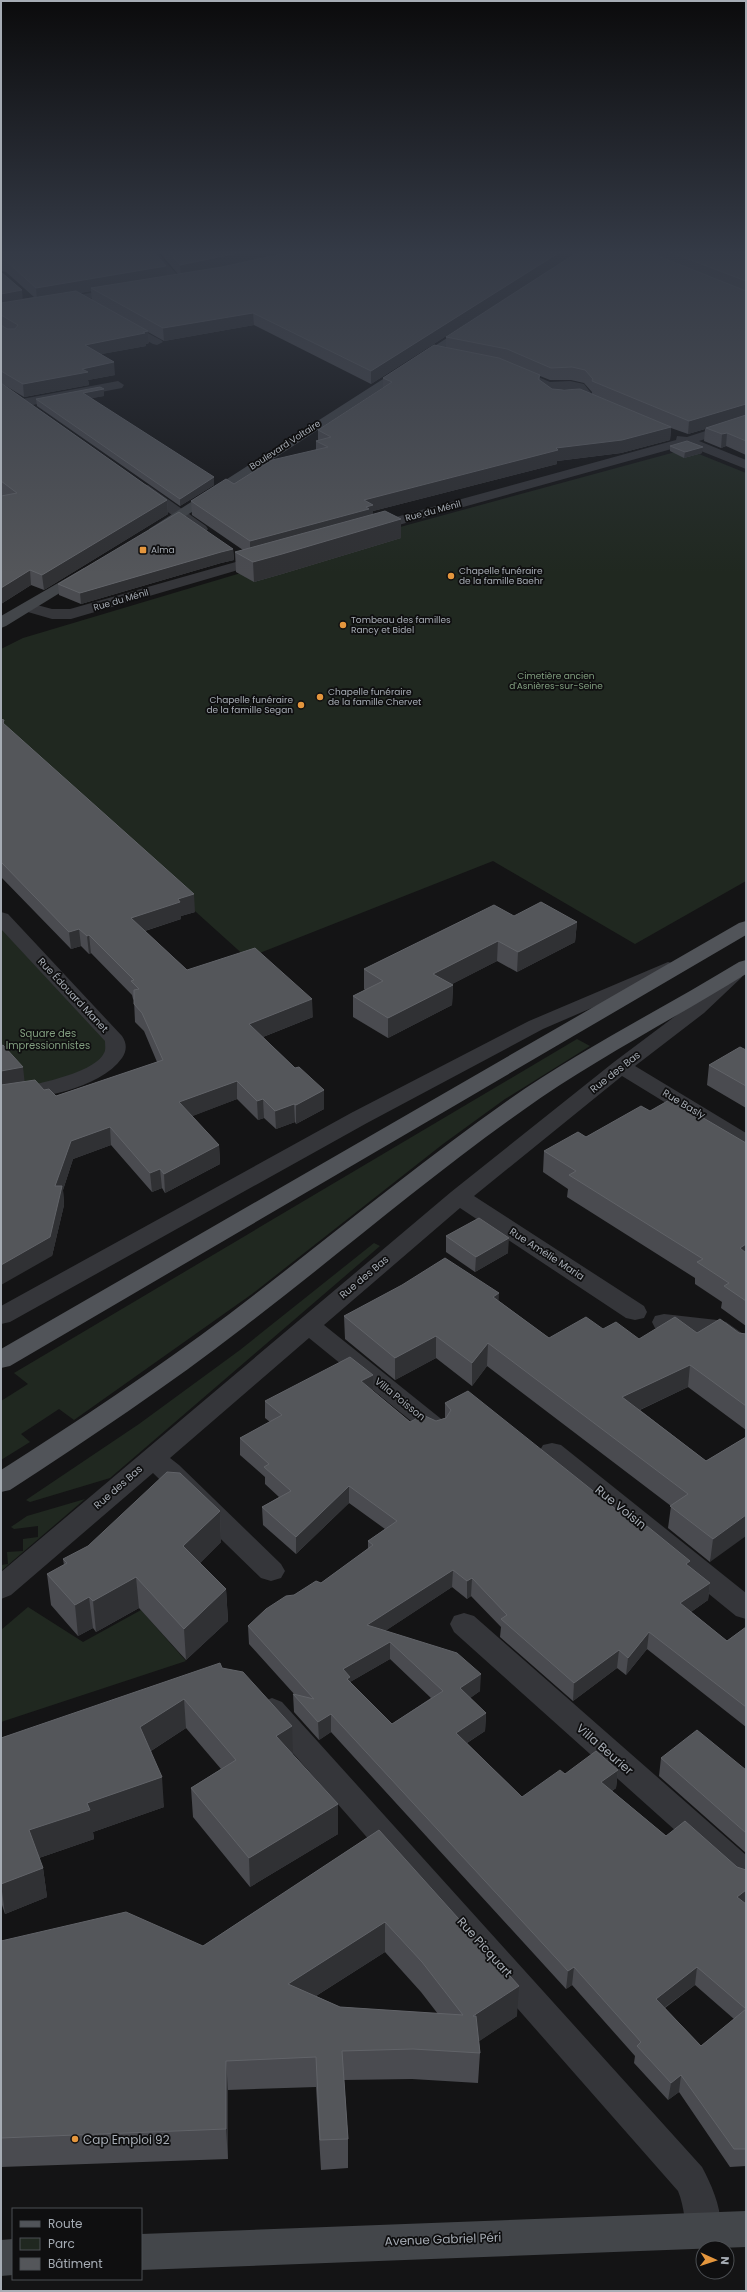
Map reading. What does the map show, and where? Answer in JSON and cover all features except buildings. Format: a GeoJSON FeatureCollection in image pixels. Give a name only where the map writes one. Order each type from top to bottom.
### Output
{"type":"FeatureCollection","features":[{"type":"Feature","properties":{"kind":"main road","name":"Boulevard Voltaire"},"geometry":{"type":"LineString","coordinates":[[143,537],[181,514],[419,359]]}},
{"type":"Feature","properties":{"kind":"main road"},"geometry":{"type":"LineString","coordinates":[[1,623],[97,564]]}},
{"type":"Feature","properties":{"kind":"main road"},"geometry":{"type":"LineString","coordinates":[[1,1360],[688,959],[746,927]]}},
{"type":"Feature","properties":{"kind":"main road","name":"Rue des Bas"},"geometry":{"type":"LineString","coordinates":[[1,1483],[81,1432],[265,1299],[420,1175],[517,1104],[586,1058],[740,970]]}},
{"type":"Feature","properties":{"kind":"main road","name":"Avenue Gabriel Péri"},"geometry":{"type":"LineString","coordinates":[[142,2252],[476,2238],[746,2230]]}},
{"type":"Feature","properties":{"kind":"main road"},"geometry":{"type":"LineString","coordinates":[[1,2258],[12,2257]]}},
{"type":"Feature","properties":{"kind":"street"},"geometry":{"type":"LineString","coordinates":[[506,368],[551,386],[545,391],[552,396],[565,398],[580,396],[593,402]]}},
{"type":"Feature","properties":{"kind":"street"},"geometry":{"type":"LineString","coordinates":[[35,412],[17,399],[118,385]]}},
{"type":"Feature","properties":{"kind":"street","name":"Rue du Ménil"},"geometry":{"type":"LineString","coordinates":[[362,531],[687,441],[746,422]]}},
{"type":"Feature","properties":{"kind":"street"},"geometry":{"type":"LineString","coordinates":[[669,434],[746,465]]}},
{"type":"Feature","properties":{"kind":"street"},"geometry":{"type":"LineString","coordinates":[[132,480],[213,537]]}},
{"type":"Feature","properties":{"kind":"street"},"geometry":{"type":"LineString","coordinates":[[232,551],[248,562]]}},
{"type":"Feature","properties":{"kind":"street","name":"Rue du Ménil"},"geometry":{"type":"LineString","coordinates":[[26,607],[52,614],[71,614],[278,554]]}},
{"type":"Feature","properties":{"kind":"street","name":"Rue Édouard Manet"},"geometry":{"type":"LineString","coordinates":[[1,918],[115,1040],[115,1052],[106,1065],[85,1076],[41,1091],[22,1095],[1,1096]]}},
{"type":"Feature","properties":{"kind":"street"},"geometry":{"type":"LineString","coordinates":[[1,1316],[359,1118],[522,1032],[688,959]]}},
{"type":"Feature","properties":{"kind":"street","name":"Rue des Bas"},"geometry":{"type":"LineString","coordinates":[[1,1588],[459,1197],[621,1066],[697,1009],[740,970]]}},
{"type":"Feature","properties":{"kind":"street","name":"Rue Basly"},"geometry":{"type":"LineString","coordinates":[[621,1066],[746,1142]]}},
{"type":"Feature","properties":{"kind":"street","name":"Rue Amélie Maria"},"geometry":{"type":"LineString","coordinates":[[459,1197],[634,1312]]}},
{"type":"Feature","properties":{"kind":"street"},"geometry":{"type":"LineString","coordinates":[[664,1322],[717,1328],[746,1348]]}},
{"type":"Feature","properties":{"kind":"street","name":"Villa Poisson"},"geometry":{"type":"LineString","coordinates":[[308,1325],[436,1428]]}},
{"type":"Feature","properties":{"kind":"street","name":"Rue Voisin"},"geometry":{"type":"LineString","coordinates":[[552,1452],[746,1608]]}},
{"type":"Feature","properties":{"kind":"street"},"geometry":{"type":"LineString","coordinates":[[152,1459],[170,1472],[271,1570]]}},
{"type":"Feature","properties":{"kind":"street","name":"Villa Beurier"},"geometry":{"type":"LineString","coordinates":[[464,1624],[746,1874]]}},
{"type":"Feature","properties":{"kind":"street","name":"Rue Picquart"},"geometry":{"type":"LineString","coordinates":[[252,1688],[690,2179],[698,2195],[704,2231]]}},
{"type":"Feature","properties":{"kind":"green space","name":"Cimetière ancien d'Asnières-sur-Seine"},"geometry":{"type":"Polygon","coordinates":[[[679,451],[694,452],[746,473],[746,881],[635,944],[493,861],[247,958],[1,736],[1,649],[23,638],[345,542],[679,451]]]}},
{"type":"Feature","properties":{"kind":"green space","name":"Square des Impressionnistes"},"geometry":{"type":"Polygon","coordinates":[[[1,918],[115,1040],[106,1065],[1,1096],[1,918]]]}},
{"type":"Feature","properties":{"kind":"green space"},"geometry":{"type":"Polygon","coordinates":[[[577,1039],[590,1046],[505,1099],[443,1144],[252,1294],[74,1420],[59,1409],[21,1434],[30,1442],[1,1460],[1,1401],[28,1384],[14,1373],[577,1039]]]}},
{"type":"Feature","properties":{"kind":"green space"},"geometry":{"type":"Polygon","coordinates":[[[374,1243],[380,1246],[110,1478],[30,1502],[26,1500],[139,1424],[240,1350],[374,1243]]]}},
{"type":"Feature","properties":{"kind":"green space"},"geometry":{"type":"Polygon","coordinates":[[[85,1499],[1,1571],[1,1565],[8,1564],[7,1552],[23,1551],[23,1539],[38,1537],[38,1526],[14,1529],[11,1527],[27,1516],[85,1499]]]}},
{"type":"Feature","properties":{"kind":"green space"},"geometry":{"type":"Polygon","coordinates":[[[28,1607],[83,1642],[141,1610],[186,1661],[1,1722],[1,1630],[28,1607]]]}},
{"type":"Feature","properties":{"kind":"place","name":"Alma"},"geometry":{"type":"Point","coordinates":[143,550]}},
{"type":"Feature","properties":{"kind":"place","name":"Chapelle funéraire de la famille Baehr"},"geometry":{"type":"Point","coordinates":[451,576]}},
{"type":"Feature","properties":{"kind":"place","name":"Tombeau des familles Rancy et Bidel"},"geometry":{"type":"Point","coordinates":[343,625]}},
{"type":"Feature","properties":{"kind":"place","name":"Chapelle funéraire de la famille Chervet"},"geometry":{"type":"Point","coordinates":[320,697]}},
{"type":"Feature","properties":{"kind":"place","name":"Chapelle funéraire de la famille Segan"},"geometry":{"type":"Point","coordinates":[301,705]}},
{"type":"Feature","properties":{"kind":"place","name":"Cap Emploi 92"},"geometry":{"type":"Point","coordinates":[75,2139]}}]}
